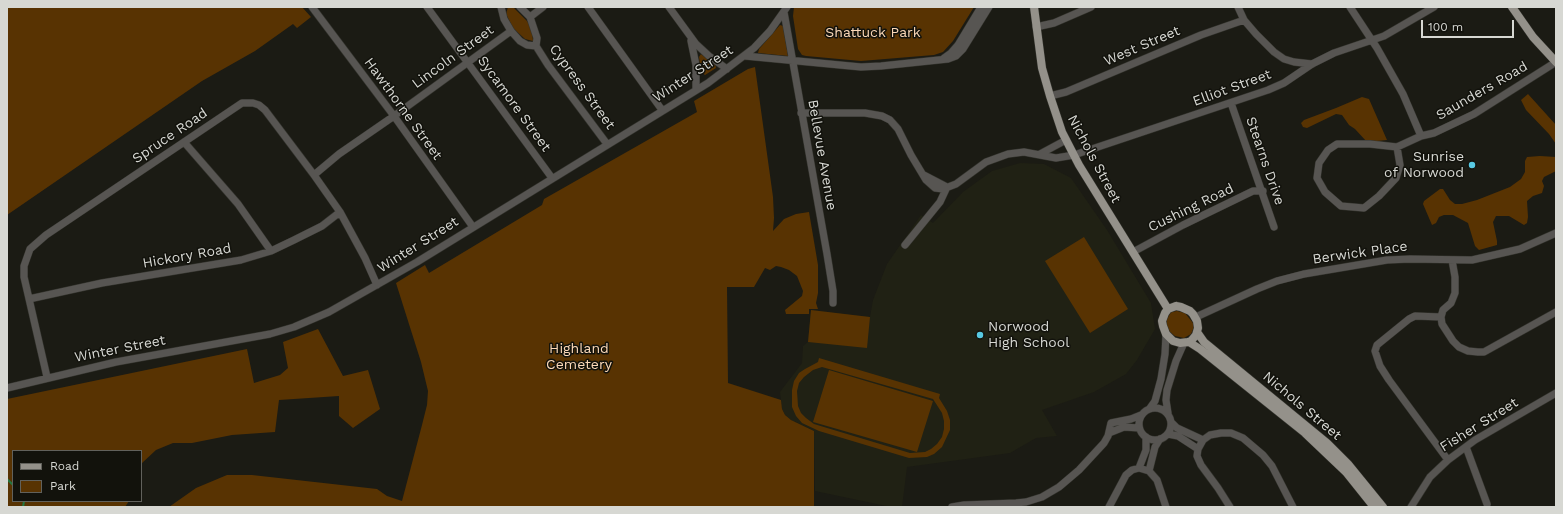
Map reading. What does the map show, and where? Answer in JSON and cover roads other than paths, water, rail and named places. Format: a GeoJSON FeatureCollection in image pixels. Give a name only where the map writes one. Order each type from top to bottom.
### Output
{"type":"FeatureCollection","features":[{"type":"Feature","properties":{"kind":"main road","name":"Nichols Street"},"geometry":{"type":"LineString","coordinates":[[1034,7],[1039,54],[1058,122],[1074,156],[1168,309]]}},
{"type":"Feature","properties":{"kind":"main road"},"geometry":{"type":"LineString","coordinates":[[1512,7],[1533,37],[1556,62]]}},
{"type":"Feature","properties":{"kind":"main road"},"geometry":{"type":"LineString","coordinates":[[1176,306],[1181,307],[1190,311],[1196,317],[1198,325],[1197,332],[1194,338],[1186,343],[1173,340],[1166,334],[1162,321],[1168,309],[1176,306]]}},
{"type":"Feature","properties":{"kind":"main road","name":"Nichols Street"},"geometry":{"type":"LineString","coordinates":[[1197,332],[1204,342],[1296,422],[1336,462],[1374,507]]}},
{"type":"Feature","properties":{"kind":"main road","name":"Nichols Street"},"geometry":{"type":"LineString","coordinates":[[1186,343],[1200,349],[1343,459],[1383,507]]}},
{"type":"Feature","properties":{"kind":"street","name":"Hawthorne Street"},"geometry":{"type":"LineString","coordinates":[[312,7],[394,116],[473,226]]}},
{"type":"Feature","properties":{"kind":"street","name":"Sycamore Street"},"geometry":{"type":"LineString","coordinates":[[427,7],[552,178]]}},
{"type":"Feature","properties":{"kind":"street","name":"Cypress Street"},"geometry":{"type":"LineString","coordinates":[[501,7],[504,19],[511,31],[520,41],[527,45],[536,46]]}},
{"type":"Feature","properties":{"kind":"street","name":"Cypress Street"},"geometry":{"type":"LineString","coordinates":[[520,7],[530,17],[537,38],[536,46],[548,65],[607,144]]}},
{"type":"Feature","properties":{"kind":"street"},"geometry":{"type":"LineString","coordinates":[[530,17],[543,7]]}},
{"type":"Feature","properties":{"kind":"street"},"geometry":{"type":"LineString","coordinates":[[588,7],[662,110]]}},
{"type":"Feature","properties":{"kind":"street"},"geometry":{"type":"LineString","coordinates":[[669,7],[690,36],[709,56],[727,69]]}},
{"type":"Feature","properties":{"kind":"street"},"geometry":{"type":"LineString","coordinates":[[971,30],[981,7]]}},
{"type":"Feature","properties":{"kind":"street"},"geometry":{"type":"LineString","coordinates":[[745,56],[866,67],[940,60],[955,49],[989,7]]}},
{"type":"Feature","properties":{"kind":"street"},"geometry":{"type":"LineString","coordinates":[[1036,27],[1054,23],[1091,7]]}},
{"type":"Feature","properties":{"kind":"street"},"geometry":{"type":"LineString","coordinates":[[1238,7],[1244,20],[1264,44],[1274,52],[1284,59],[1312,64]]}},
{"type":"Feature","properties":{"kind":"street"},"geometry":{"type":"LineString","coordinates":[[1350,7],[1404,94],[1421,136]]}},
{"type":"Feature","properties":{"kind":"street","name":"Elliot Street"},"geometry":{"type":"LineString","coordinates":[[947,187],[956,184],[986,162],[1001,157],[1016,153],[1040,154],[1056,158],[1074,156],[1231,103],[1284,83],[1312,64],[1334,54],[1384,36],[1416,19],[1434,7]]}},
{"type":"Feature","properties":{"kind":"street","name":"Winter Street"},"geometry":{"type":"LineString","coordinates":[[7,388],[47,377],[123,361],[270,334],[294,327],[329,312],[377,285],[696,90],[745,56],[763,39],[785,10]]}},
{"type":"Feature","properties":{"kind":"street","name":"Bellevue Avenue"},"geometry":{"type":"LineString","coordinates":[[785,10],[792,61],[827,254],[833,291],[833,303]]}},
{"type":"Feature","properties":{"kind":"street","name":"West Street"},"geometry":{"type":"LineString","coordinates":[[1050,96],[1066,92],[1201,35],[1244,20]]}},
{"type":"Feature","properties":{"kind":"street","name":"Lincoln Street"},"geometry":{"type":"LineString","coordinates":[[314,175],[339,154],[511,31]]}},
{"type":"Feature","properties":{"kind":"street"},"geometry":{"type":"LineString","coordinates":[[690,36],[696,60],[696,90]]}},
{"type":"Feature","properties":{"kind":"street","name":"Saunders Road"},"geometry":{"type":"LineString","coordinates":[[1397,147],[1421,136],[1434,133],[1474,114],[1556,62]]}},
{"type":"Feature","properties":{"kind":"street","name":"Spruce Road"},"geometry":{"type":"LineString","coordinates":[[47,377],[24,277],[24,266],[30,249],[46,235],[242,103],[253,103],[259,105],[265,110],[314,175],[340,212],[365,258],[377,285]]}},
{"type":"Feature","properties":{"kind":"street","name":"Stearns Drive"},"geometry":{"type":"LineString","coordinates":[[1231,103],[1263,191],[1274,227]]}},
{"type":"Feature","properties":{"kind":"street"},"geometry":{"type":"LineString","coordinates":[[801,113],[865,113],[878,115],[890,120],[898,129],[911,155],[924,175],[947,187],[940,202],[905,245]]}},
{"type":"Feature","properties":{"kind":"street"},"geometry":{"type":"LineString","coordinates":[[1040,154],[1066,140]]}},
{"type":"Feature","properties":{"kind":"street"},"geometry":{"type":"LineString","coordinates":[[184,142],[238,204],[271,251]]}},
{"type":"Feature","properties":{"kind":"street"},"geometry":{"type":"LineString","coordinates":[[1337,144],[1370,144],[1397,147],[1400,165],[1396,178],[1379,196],[1364,208],[1341,206],[1325,192],[1316,178],[1320,163],[1328,150],[1337,144]]}},
{"type":"Feature","properties":{"kind":"street","name":"Cushing Road"},"geometry":{"type":"LineString","coordinates":[[1132,252],[1253,191],[1263,191]]}},
{"type":"Feature","properties":{"kind":"street","name":"Hickory Road"},"geometry":{"type":"LineString","coordinates":[[29,299],[102,283],[241,260],[271,251],[322,226],[340,212]]}},
{"type":"Feature","properties":{"kind":"street","name":"Berwick Place"},"geometry":{"type":"LineString","coordinates":[[1196,317],[1256,289],[1277,281],[1304,274],[1387,260],[1472,260],[1520,249],[1556,233]]}},
{"type":"Feature","properties":{"kind":"street"},"geometry":{"type":"LineString","coordinates":[[1452,260],[1455,277],[1455,293],[1451,303],[1443,310],[1441,317],[1442,324],[1453,341],[1459,347],[1468,351],[1484,352],[1556,312]]}},
{"type":"Feature","properties":{"kind":"street"},"geometry":{"type":"LineString","coordinates":[[1441,317],[1415,316],[1409,319],[1377,345],[1376,351],[1380,366],[1389,380],[1448,460]]}},
{"type":"Feature","properties":{"kind":"street"},"geometry":{"type":"LineString","coordinates":[[952,507],[1026,502],[1042,497],[1059,487],[1079,470],[1104,443],[1109,433],[1111,423],[1131,419],[1141,415],[1150,408],[1155,401],[1161,379],[1165,354],[1166,334]]}},
{"type":"Feature","properties":{"kind":"street"},"geometry":{"type":"LineString","coordinates":[[1186,343],[1176,361],[1167,390],[1166,400],[1168,413],[1172,422],[1177,428],[1203,440]]}},
{"type":"Feature","properties":{"kind":"street","name":"Fisher Street"},"geometry":{"type":"LineString","coordinates":[[1411,507],[1430,477],[1448,460],[1466,447],[1556,393]]}},
{"type":"Feature","properties":{"kind":"street"},"geometry":{"type":"LineString","coordinates":[[1150,408],[1160,408],[1168,413]]}},
{"type":"Feature","properties":{"kind":"street"},"geometry":{"type":"LineString","coordinates":[[1141,415],[1139,428],[1146,437],[1153,440],[1160,439]]}},
{"type":"Feature","properties":{"kind":"street"},"geometry":{"type":"LineString","coordinates":[[1144,469],[1154,447],[1160,439],[1168,434],[1172,422]]}},
{"type":"Feature","properties":{"kind":"street"},"geometry":{"type":"LineString","coordinates":[[1109,433],[1124,427],[1139,428]]}},
{"type":"Feature","properties":{"kind":"street"},"geometry":{"type":"LineString","coordinates":[[1230,507],[1201,465],[1197,456],[1198,449],[1203,440],[1210,435],[1225,432],[1237,435],[1263,455],[1272,466],[1293,507]]}},
{"type":"Feature","properties":{"kind":"street"},"geometry":{"type":"LineString","coordinates":[[1168,434],[1178,436],[1198,449]]}},
{"type":"Feature","properties":{"kind":"street"},"geometry":{"type":"LineString","coordinates":[[1144,469],[1147,446],[1146,437]]}},
{"type":"Feature","properties":{"kind":"street"},"geometry":{"type":"LineString","coordinates":[[1466,447],[1487,504]]}},
{"type":"Feature","properties":{"kind":"street"},"geometry":{"type":"LineString","coordinates":[[1109,507],[1123,478],[1132,470],[1144,469],[1159,484],[1166,507]]}},
{"type":"Feature","properties":{"kind":"waterway"},"geometry":{"type":"LineString","coordinates":[[7,479],[12,484]]}},
{"type":"Feature","properties":{"kind":"waterway"},"geometry":{"type":"LineString","coordinates":[[23,507],[24,502]]}},
{"type":"Feature","properties":{"kind":"place","name":"Sunrise of Norwood"},"geometry":{"type":"Point","coordinates":[1472,165]}},
{"type":"Feature","properties":{"kind":"place","name":"Norwood High School"},"geometry":{"type":"Point","coordinates":[980,335]}},
{"type":"Feature","properties":{"kind":"park label","name":"Shattuck Park"},"geometry":{"type":"Point","coordinates":[873,33]}},
{"type":"Feature","properties":{"kind":"park label","name":"Highland Cemetery"},"geometry":{"type":"Point","coordinates":[579,358]}}]}
